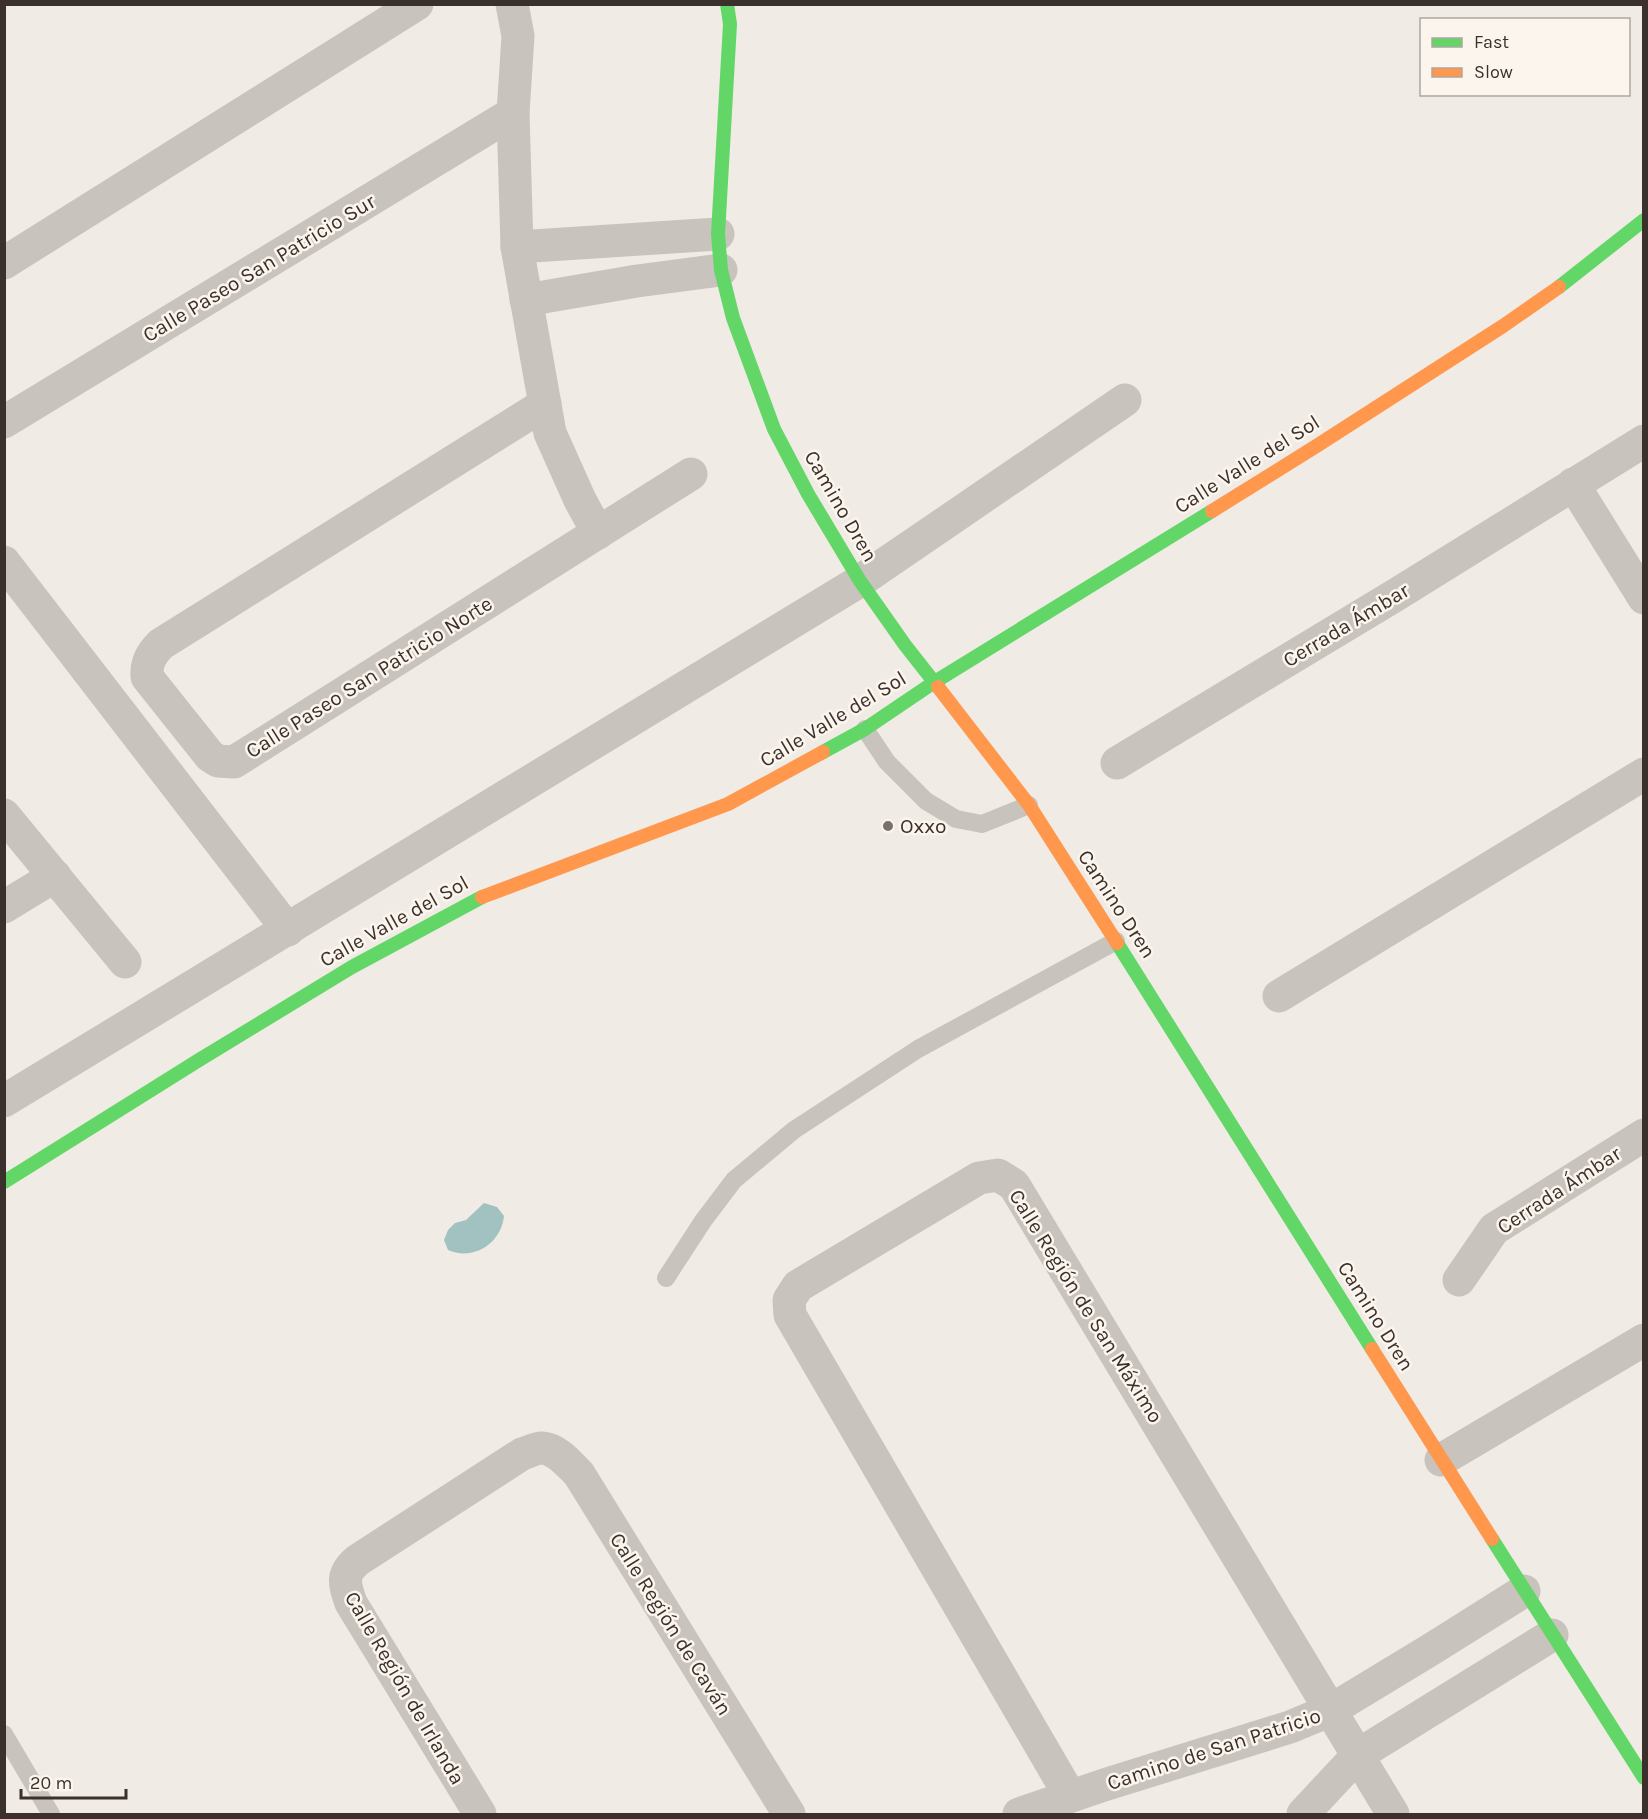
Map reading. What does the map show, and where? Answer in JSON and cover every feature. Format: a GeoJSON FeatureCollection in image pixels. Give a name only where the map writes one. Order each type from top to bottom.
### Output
{"type":"FeatureCollection","features":[{"type":"Feature","properties":{"kind":"street"},"geometry":{"type":"LineString","coordinates":[[4,263],[417,4]]}},
{"type":"Feature","properties":{"kind":"street"},"geometry":{"type":"LineString","coordinates":[[512,4],[518,36],[513,113],[517,247],[550,432],[580,500],[598,533]]}},
{"type":"Feature","properties":{"kind":"street","name":"Camino Dren"},"geometry":{"type":"LineString","coordinates":[[727,4],[730,24],[718,234],[721,270],[733,318],[774,429],[808,494],[860,581],[904,645],[1029,805],[1644,1778]]}},
{"type":"Feature","properties":{"kind":"street","name":"Calle Paseo San Patricio Sur"},"geometry":{"type":"LineString","coordinates":[[4,423],[513,113]]}},
{"type":"Feature","properties":{"kind":"street","name":"Calle Valle del Sol"},"geometry":{"type":"LineString","coordinates":[[4,1182],[352,967],[484,895],[728,804],[865,729],[933,683],[1318,445],[1503,327],[1552,292],[1644,219]]}},
{"type":"Feature","properties":{"kind":"street"},"geometry":{"type":"LineString","coordinates":[[517,247],[718,234]]}},
{"type":"Feature","properties":{"kind":"street"},"geometry":{"type":"LineString","coordinates":[[526,300],[637,281],[721,270]]}},
{"type":"Feature","properties":{"kind":"street"},"geometry":{"type":"LineString","coordinates":[[4,1101],[860,581],[1125,400]]}},
{"type":"Feature","properties":{"kind":"street","name":"Calle Paseo San Patricio Norte"},"geometry":{"type":"LineString","coordinates":[[545,405],[161,644],[152,652],[146,669],[147,677],[210,756],[218,761],[234,762],[691,474]]}},
{"type":"Feature","properties":{"kind":"street","name":"Cerrada Ámbar"},"geometry":{"type":"LineString","coordinates":[[1117,764],[1644,441]]}},
{"type":"Feature","properties":{"kind":"street"},"geometry":{"type":"LineString","coordinates":[[1573,484],[1644,598]]}},
{"type":"Feature","properties":{"kind":"street"},"geometry":{"type":"LineString","coordinates":[[4,562],[288,930]]}},
{"type":"Feature","properties":{"kind":"street"},"geometry":{"type":"LineString","coordinates":[[1279,996],[1644,774]]}},
{"type":"Feature","properties":{"kind":"street"},"geometry":{"type":"LineString","coordinates":[[4,815],[125,962]]}},
{"type":"Feature","properties":{"kind":"street"},"geometry":{"type":"LineString","coordinates":[[4,907],[55,876]]}},
{"type":"Feature","properties":{"kind":"street","name":"Cerrada Ámbar"},"geometry":{"type":"LineString","coordinates":[[1459,1281],[1494,1229],[1644,1135]]}},
{"type":"Feature","properties":{"kind":"street","name":"Calle Región de San Máximo"},"geometry":{"type":"LineString","coordinates":[[1070,1796],[790,1316],[789,1300],[798,1286],[979,1178],[998,1175],[1014,1185],[1394,1815]]}},
{"type":"Feature","properties":{"kind":"street"},"geometry":{"type":"LineString","coordinates":[[1441,1460],[1644,1340]]}},
{"type":"Feature","properties":{"kind":"street","name":"Calle Región de Irlanda"},"geometry":{"type":"LineString","coordinates":[[480,1815],[351,1603],[345,1585],[347,1569],[522,1454],[540,1448]]}},
{"type":"Feature","properties":{"kind":"street","name":"Calle Región de Caván"},"geometry":{"type":"LineString","coordinates":[[540,1448],[563,1458],[579,1474],[789,1815]]}},
{"type":"Feature","properties":{"kind":"street","name":"Camino de San Patricio"},"geometry":{"type":"LineString","coordinates":[[1019,1815],[1070,1796],[1290,1727],[1331,1710],[1524,1591]]}},
{"type":"Feature","properties":{"kind":"street"},"geometry":{"type":"LineString","coordinates":[[1303,1815],[1358,1755],[1552,1635]]}},
{"type":"Feature","properties":{"kind":"lane"},"geometry":{"type":"LineString","coordinates":[[865,729],[887,762],[926,801],[956,819],[982,824],[1029,805]]}},
{"type":"Feature","properties":{"kind":"lane"},"geometry":{"type":"LineString","coordinates":[[666,1278],[703,1221],[734,1180],[794,1130],[918,1049],[1116,941]]}},
{"type":"Feature","properties":{"kind":"lane"},"geometry":{"type":"LineString","coordinates":[[4,1734],[51,1815]]}},
{"type":"Feature","properties":{"kind":"water"},"geometry":{"type":"Polygon","coordinates":[[[484,1203],[497,1207],[504,1216],[498,1235],[484,1248],[476,1251],[457,1253],[448,1250],[444,1240],[448,1230],[455,1223],[466,1220],[484,1203]]]}},
{"type":"Feature","properties":{"kind":"traffic: fast"},"geometry":{"type":"LineString","coordinates":[[727,4],[730,24],[718,234],[721,270],[733,318],[774,429],[808,494],[860,581],[938,687]]}},
{"type":"Feature","properties":{"kind":"traffic: fast"},"geometry":{"type":"LineString","coordinates":[[1559,287],[1644,220]]}},
{"type":"Feature","properties":{"kind":"traffic: fast"},"geometry":{"type":"LineString","coordinates":[[823,752],[865,729],[933,683],[1212,511]]}},
{"type":"Feature","properties":{"kind":"traffic: fast"},"geometry":{"type":"LineString","coordinates":[[4,1182],[352,967],[482,897]]}},
{"type":"Feature","properties":{"kind":"traffic: fast"},"geometry":{"type":"LineString","coordinates":[[1117,943],[1372,1349]]}},
{"type":"Feature","properties":{"kind":"traffic: fast"},"geometry":{"type":"LineString","coordinates":[[1492,1539],[1644,1778]]}},
{"type":"Feature","properties":{"kind":"traffic: slow"},"geometry":{"type":"LineString","coordinates":[[1212,511],[1503,326],[1559,287]]}},
{"type":"Feature","properties":{"kind":"traffic: slow"},"geometry":{"type":"LineString","coordinates":[[938,687],[1029,805],[1117,943]]}},
{"type":"Feature","properties":{"kind":"traffic: slow"},"geometry":{"type":"LineString","coordinates":[[482,897],[728,804],[823,752]]}},
{"type":"Feature","properties":{"kind":"traffic: slow"},"geometry":{"type":"LineString","coordinates":[[1372,1349],[1492,1539]]}},
{"type":"Feature","properties":{"kind":"place","name":"Oxxo"},"geometry":{"type":"Point","coordinates":[888,826]}}]}
